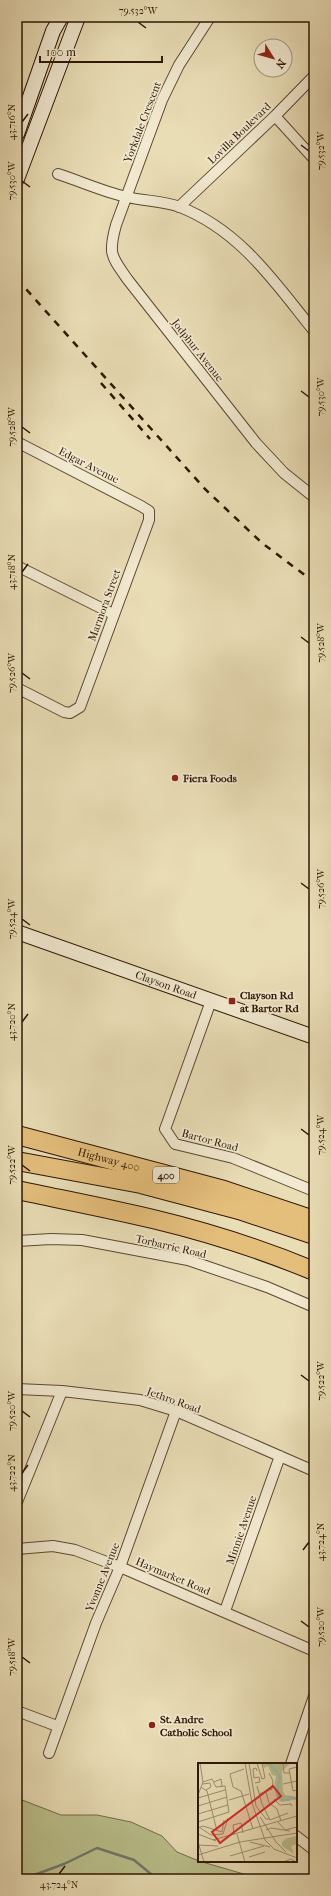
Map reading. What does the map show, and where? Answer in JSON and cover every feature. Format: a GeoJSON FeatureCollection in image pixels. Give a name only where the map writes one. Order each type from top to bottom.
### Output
{"type":"FeatureCollection","features":[{"type":"Feature","properties":{"kind":"highway","name":"Highway 400"},"geometry":{"type":"LineString","coordinates":[[17,1135],[224,1190],[314,1220]]}},
{"type":"Feature","properties":{"kind":"highway"},"geometry":{"type":"LineString","coordinates":[[17,1160],[142,1184],[239,1210],[314,1235]]}},
{"type":"Feature","properties":{"kind":"highway"},"geometry":{"type":"LineString","coordinates":[[17,1190],[158,1220],[224,1238],[277,1256],[314,1271]]}},
{"type":"Feature","properties":{"kind":"highway"},"geometry":{"type":"LineString","coordinates":[[17,1198],[57,1199]]}},
{"type":"Feature","properties":{"kind":"street"},"geometry":{"type":"LineString","coordinates":[[17,134],[57,17]]}},
{"type":"Feature","properties":{"kind":"street"},"geometry":{"type":"LineString","coordinates":[[53,31],[61,17]]}},
{"type":"Feature","properties":{"kind":"street","name":"Yorkdale Crescent"},"geometry":{"type":"LineString","coordinates":[[126,197],[155,116],[178,65],[210,17]]}},
{"type":"Feature","properties":{"kind":"street"},"geometry":{"type":"LineString","coordinates":[[17,179],[75,23]]}},
{"type":"Feature","properties":{"kind":"street","name":"Lovilla Boulevard"},"geometry":{"type":"LineString","coordinates":[[179,207],[275,116],[314,76]]}},
{"type":"Feature","properties":{"kind":"street"},"geometry":{"type":"LineString","coordinates":[[275,116],[314,159]]}},
{"type":"Feature","properties":{"kind":"street"},"geometry":{"type":"LineString","coordinates":[[58,174],[126,197],[179,207],[201,217],[222,231],[252,256],[284,291],[314,331]]}},
{"type":"Feature","properties":{"kind":"street","name":"Jodphur Avenue"},"geometry":{"type":"LineString","coordinates":[[126,197],[111,240],[111,254],[114,261],[256,443],[284,473],[314,498]]}},
{"type":"Feature","properties":{"kind":"street","name":"Edgar Avenue"},"geometry":{"type":"LineString","coordinates":[[17,442],[149,511]]}},
{"type":"Feature","properties":{"kind":"street","name":"Marmora Street"},"geometry":{"type":"LineString","coordinates":[[17,688],[64,712],[70,713],[80,707],[113,614],[149,520],[149,511]]}},
{"type":"Feature","properties":{"kind":"street"},"geometry":{"type":"LineString","coordinates":[[17,566],[113,614]]}},
{"type":"Feature","properties":{"kind":"street","name":"Clayson Road"},"geometry":{"type":"LineString","coordinates":[[17,932],[314,1037]]}},
{"type":"Feature","properties":{"kind":"street","name":"Bartor Road"},"geometry":{"type":"LineString","coordinates":[[211,1001],[165,1129],[175,1144],[201,1149],[233,1158],[314,1191]]}},
{"type":"Feature","properties":{"kind":"street","name":"Torbarrie Road"},"geometry":{"type":"LineString","coordinates":[[17,1241],[51,1239],[82,1240],[188,1260],[268,1287],[314,1307]]}},
{"type":"Feature","properties":{"kind":"street","name":"Jethro Road"},"geometry":{"type":"LineString","coordinates":[[17,1389],[62,1391],[140,1400],[176,1411],[314,1471]]}},
{"type":"Feature","properties":{"kind":"street"},"geometry":{"type":"LineString","coordinates":[[17,1502],[62,1391]]}},
{"type":"Feature","properties":{"kind":"street","name":"Yvonne Avenue"},"geometry":{"type":"LineString","coordinates":[[49,1753],[57,1726],[96,1623],[120,1567],[176,1411]]}},
{"type":"Feature","properties":{"kind":"street","name":"Minnie Avenue"},"geometry":{"type":"LineString","coordinates":[[225,1611],[280,1456]]}},
{"type":"Feature","properties":{"kind":"street","name":"Haymarket Road"},"geometry":{"type":"LineString","coordinates":[[17,1548],[53,1546],[75,1550],[120,1567],[225,1611],[314,1651]]}},
{"type":"Feature","properties":{"kind":"street"},"geometry":{"type":"LineString","coordinates":[[291,1763],[311,1713],[314,1696]]}},
{"type":"Feature","properties":{"kind":"street"},"geometry":{"type":"LineString","coordinates":[[17,1711],[57,1726]]}},
{"type":"Feature","properties":{"kind":"street"},"geometry":{"type":"LineString","coordinates":[[297,1837],[314,1850]]}},
{"type":"Feature","properties":{"kind":"green space"},"geometry":{"type":"Polygon","coordinates":[[[17,1798],[61,1815],[97,1815],[131,1822],[162,1836],[177,1852],[198,1861],[198,1862],[261,1879],[17,1879],[17,1798]]]}},
{"type":"Feature","properties":{"kind":"waterway"},"geometry":{"type":"LineString","coordinates":[[23,1879],[64,1864],[97,1848],[134,1860],[157,1879]]}},
{"type":"Feature","properties":{"kind":"railway"},"geometry":{"type":"LineString","coordinates":[[17,279],[205,489],[262,543],[314,582]]}},
{"type":"Feature","properties":{"kind":"railway"},"geometry":{"type":"LineString","coordinates":[[101,383],[150,439]]}},
{"type":"Feature","properties":{"kind":"place","name":"Fiera Foods"},"geometry":{"type":"Point","coordinates":[175,778]}},
{"type":"Feature","properties":{"kind":"place","name":"Clayson Rd at Bartor Rd"},"geometry":{"type":"Point","coordinates":[232,1001]}},
{"type":"Feature","properties":{"kind":"place","name":"St. Andre Catholic School"},"geometry":{"type":"Point","coordinates":[152,1725]}}]}
